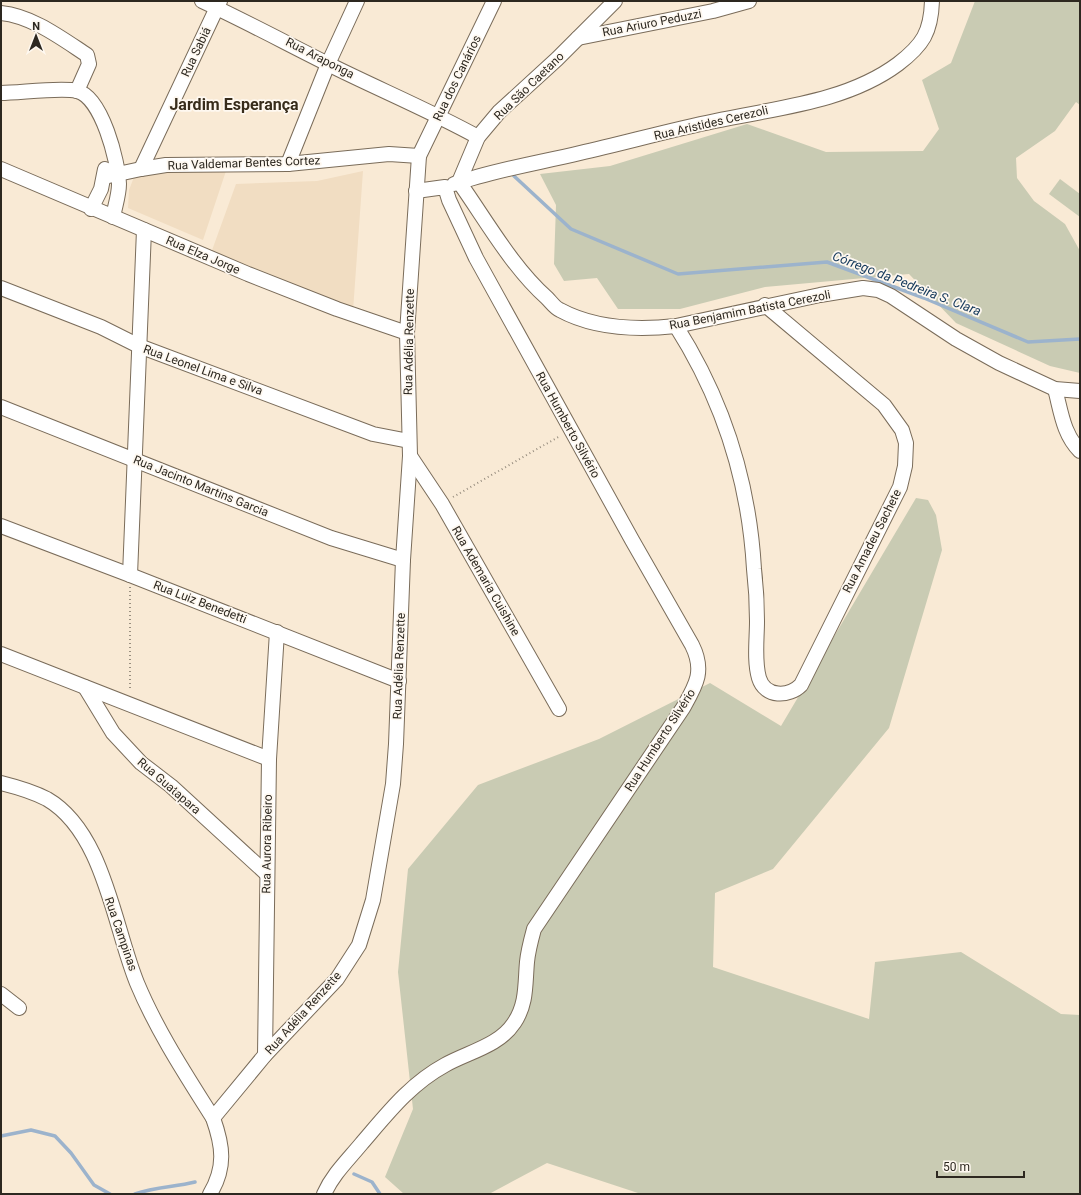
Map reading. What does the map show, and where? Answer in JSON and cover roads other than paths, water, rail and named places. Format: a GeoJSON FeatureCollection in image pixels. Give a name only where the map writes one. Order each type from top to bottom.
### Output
{"type":"FeatureCollection","features":[{"type":"Feature","properties":{"kind":"street","name":"Rua Araponga"},"geometry":{"type":"LineString","coordinates":[[202,1],[218,4],[328,64],[438,115],[478,137]]}},
{"type":"Feature","properties":{"kind":"street"},"geometry":{"type":"LineString","coordinates":[[288,164],[328,64],[357,1]]}},
{"type":"Feature","properties":{"kind":"street","name":"Rua dos Canários"},"geometry":{"type":"LineString","coordinates":[[419,156],[494,1]]}},
{"type":"Feature","properties":{"kind":"street","name":"Rua São Caetano"},"geometry":{"type":"LineString","coordinates":[[459,182],[478,137],[499,112],[615,1]]}},
{"type":"Feature","properties":{"kind":"street","name":"Rua Ariuro Peduzzi"},"geometry":{"type":"LineString","coordinates":[[578,38],[713,11],[750,1]]}},
{"type":"Feature","properties":{"kind":"street","name":"Rua Aristides Cerezoli"},"geometry":{"type":"LineString","coordinates":[[445,187],[459,182],[704,123],[797,104],[840,93],[882,74],[914,51],[928,33],[932,19],[932,1]]}},
{"type":"Feature","properties":{"kind":"street","name":"Rua Sabiá"},"geometry":{"type":"LineString","coordinates":[[141,168],[218,4]]}},
{"type":"Feature","properties":{"kind":"street"},"geometry":{"type":"LineString","coordinates":[[1,13],[18,17],[50,31],[87,55],[89,64],[76,91]]}},
{"type":"Feature","properties":{"kind":"street"},"geometry":{"type":"LineString","coordinates":[[1,93],[76,91],[85,94],[96,105],[109,138],[111,176],[118,193],[113,217]]}},
{"type":"Feature","properties":{"kind":"street","name":"Rua Valdemar Bentes Cortez"},"geometry":{"type":"LineString","coordinates":[[111,176],[141,168],[166,165],[288,164],[389,154],[419,156]]}},
{"type":"Feature","properties":{"kind":"street","name":"Rua Adélia Renzette"},"geometry":{"type":"LineString","coordinates":[[213,1118],[265,1055],[337,979],[359,944],[373,900],[393,784],[399,681],[403,560],[410,456],[408,441],[407,333],[419,156]]}},
{"type":"Feature","properties":{"kind":"street","name":"Rua Elza Jorge"},"geometry":{"type":"LineString","coordinates":[[1,169],[92,209],[337,309],[407,333]]}},
{"type":"Feature","properties":{"kind":"street"},"geometry":{"type":"LineString","coordinates":[[92,209],[101,189],[111,176]]}},
{"type":"Feature","properties":{"kind":"street","name":"Rua Benjamim Batista Cerezoli"},"geometry":{"type":"LineString","coordinates":[[459,182],[531,284],[559,310],[589,322],[622,327],[655,328],[676,326],[765,305],[863,288],[878,290],[891,296],[962,342],[1006,366],[1055,389],[1080,391]]}},
{"type":"Feature","properties":{"kind":"street"},"geometry":{"type":"LineString","coordinates":[[416,191],[445,187]]}},
{"type":"Feature","properties":{"kind":"street","name":"Rua Humberto Silvério"},"geometry":{"type":"LineString","coordinates":[[324,1194],[337,1171],[405,1094],[423,1079],[445,1065],[492,1043],[505,1034],[513,1024],[520,1012],[524,999],[527,962],[534,929],[683,708],[697,682],[698,662],[692,645],[570,430],[476,258],[449,200],[445,187]]}},
{"type":"Feature","properties":{"kind":"street"},"geometry":{"type":"LineString","coordinates":[[130,575],[133,459],[144,230]]}},
{"type":"Feature","properties":{"kind":"street","name":"Rua Leonel Lima e Silva"},"geometry":{"type":"LineString","coordinates":[[1,288],[101,327],[139,346],[373,434],[408,441]]}},
{"type":"Feature","properties":{"kind":"street","name":"Rua Amadeu Sachete"},"geometry":{"type":"LineString","coordinates":[[676,326],[707,379],[730,436],[741,478],[752,539],[758,616],[757,669],[760,681],[766,689],[777,694],[787,694],[795,692],[801,685],[900,487],[905,466],[906,443],[902,430],[884,405],[765,305]]}},
{"type":"Feature","properties":{"kind":"street"},"geometry":{"type":"LineString","coordinates":[[1055,389],[1066,432],[1073,444],[1080,451]]}},
{"type":"Feature","properties":{"kind":"street","name":"Rua Jacinto Martins Garcia"},"geometry":{"type":"LineString","coordinates":[[1,407],[331,538],[403,560]]}},
{"type":"Feature","properties":{"kind":"street","name":"Rua Ademaria Cuishine"},"geometry":{"type":"LineString","coordinates":[[410,456],[442,504],[558,709]]}},
{"type":"Feature","properties":{"kind":"street","name":"Rua Luiz Benedetti"},"geometry":{"type":"LineString","coordinates":[[1,526],[277,632],[399,681]]}},
{"type":"Feature","properties":{"kind":"street","name":"Rua Aurora Ribeiro"},"geometry":{"type":"LineString","coordinates":[[265,1055],[269,759],[277,632]]}},
{"type":"Feature","properties":{"kind":"street"},"geometry":{"type":"LineString","coordinates":[[1,654],[269,759]]}},
{"type":"Feature","properties":{"kind":"street","name":"Rua Guatapara"},"geometry":{"type":"LineString","coordinates":[[85,687],[113,733],[141,763],[181,796],[267,874]]}},
{"type":"Feature","properties":{"kind":"street","name":"Rua Campinas"},"geometry":{"type":"LineString","coordinates":[[1,783],[33,792],[48,800],[66,815],[84,836],[96,861],[137,982],[155,1021],[213,1118],[222,1150],[219,1177],[210,1194]]}},
{"type":"Feature","properties":{"kind":"street"},"geometry":{"type":"LineString","coordinates":[[1,994],[19,1008]]}},
{"type":"Feature","properties":{"kind":"waterway","name":"Córrego da Pedreira S. Clara"},"geometry":{"type":"LineString","coordinates":[[514,176],[571,229],[678,274],[827,262],[924,298],[1028,342],[1080,339]]}},
{"type":"Feature","properties":{"kind":"waterway"},"geometry":{"type":"LineString","coordinates":[[1,1136],[31,1130],[55,1136],[71,1153],[94,1185],[110,1194]]}},
{"type":"Feature","properties":{"kind":"waterway"},"geometry":{"type":"LineString","coordinates":[[354,1174],[372,1182],[380,1194]]}},
{"type":"Feature","properties":{"kind":"waterway"},"geometry":{"type":"LineString","coordinates":[[135,1194],[195,1182]]}},
{"type":"Feature","properties":{"kind":"district","name":"Jardim Esperança"},"geometry":{"type":"Point","coordinates":[234,104]}}]}
